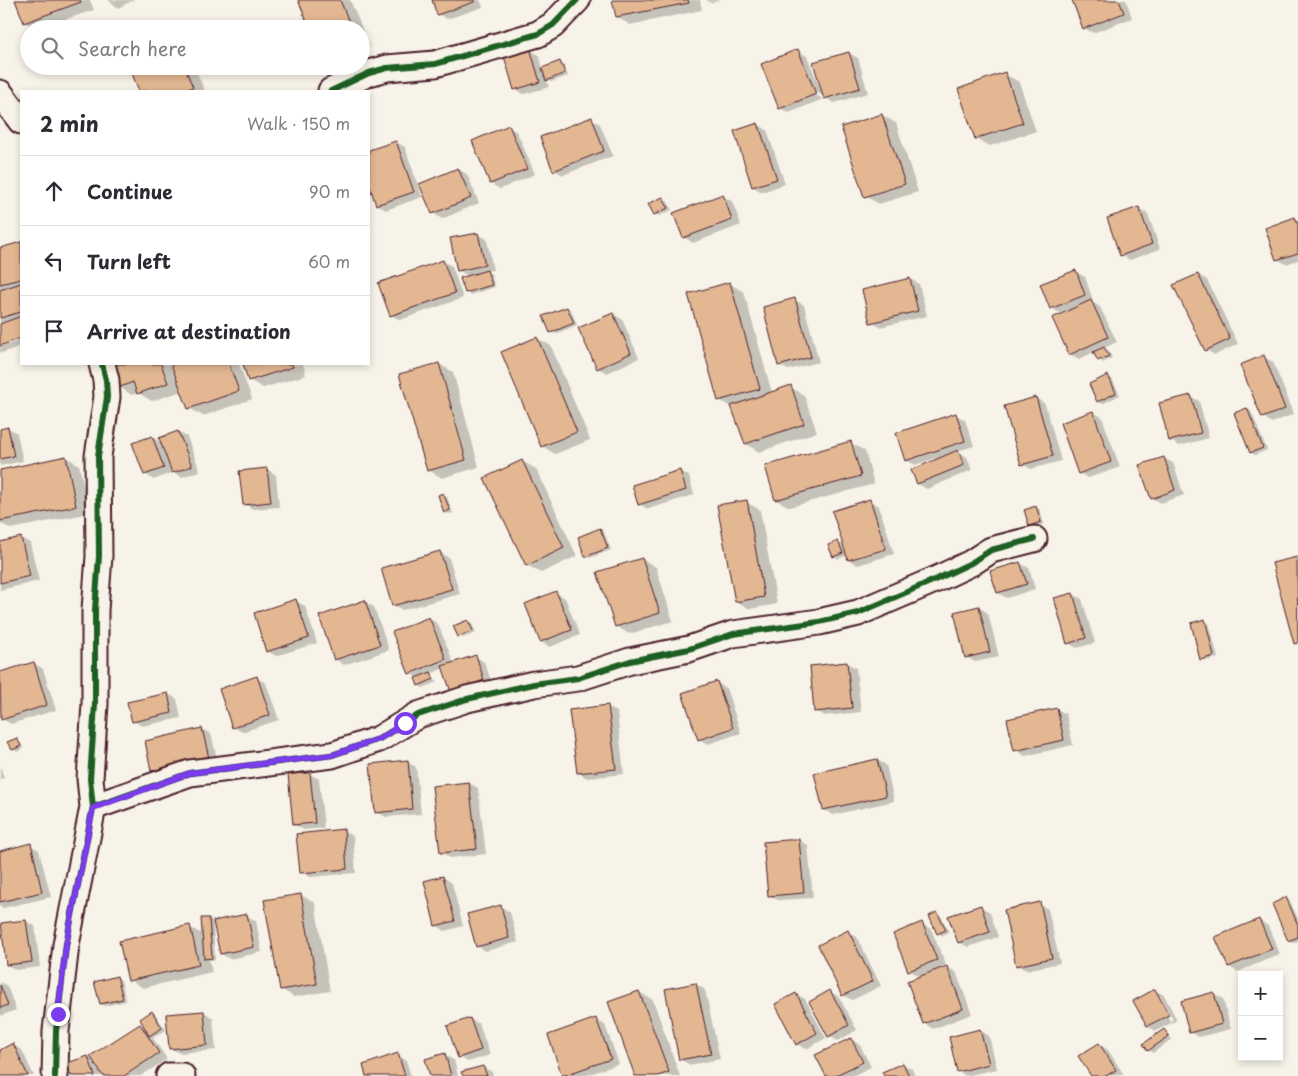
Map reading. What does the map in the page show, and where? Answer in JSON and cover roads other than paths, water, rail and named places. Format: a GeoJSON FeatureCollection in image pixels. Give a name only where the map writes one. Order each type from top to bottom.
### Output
{"type":"FeatureCollection","features":[{"type":"Feature","properties":{"kind":"street"},"geometry":{"type":"LineString","coordinates":[[370,73],[387,68],[436,64],[538,34],[554,25],[577,0]]}},
{"type":"Feature","properties":{"kind":"street"},"geometry":{"type":"LineString","coordinates":[[332,90],[365,75]]}},
{"type":"Feature","properties":{"kind":"street"},"geometry":{"type":"LineString","coordinates":[[0,93],[20,120]]}},
{"type":"Feature","properties":{"kind":"street"},"geometry":{"type":"LineString","coordinates":[[54,1076],[56,1031],[66,945],[93,808],[90,779],[95,704],[96,610],[99,556],[98,456],[107,397],[106,380],[102,365]]}},
{"type":"Feature","properties":{"kind":"street"},"geometry":{"type":"LineString","coordinates":[[93,808],[190,773],[332,755],[379,739],[418,715],[467,699],[534,684],[578,678],[630,660],[689,649],[733,634],[819,622],[858,613],[930,583],[971,563],[991,550],[1034,539]]}},
{"type":"Feature","properties":{"kind":"street"},"geometry":{"type":"LineString","coordinates":[[170,1076],[182,1076]]}}]}
